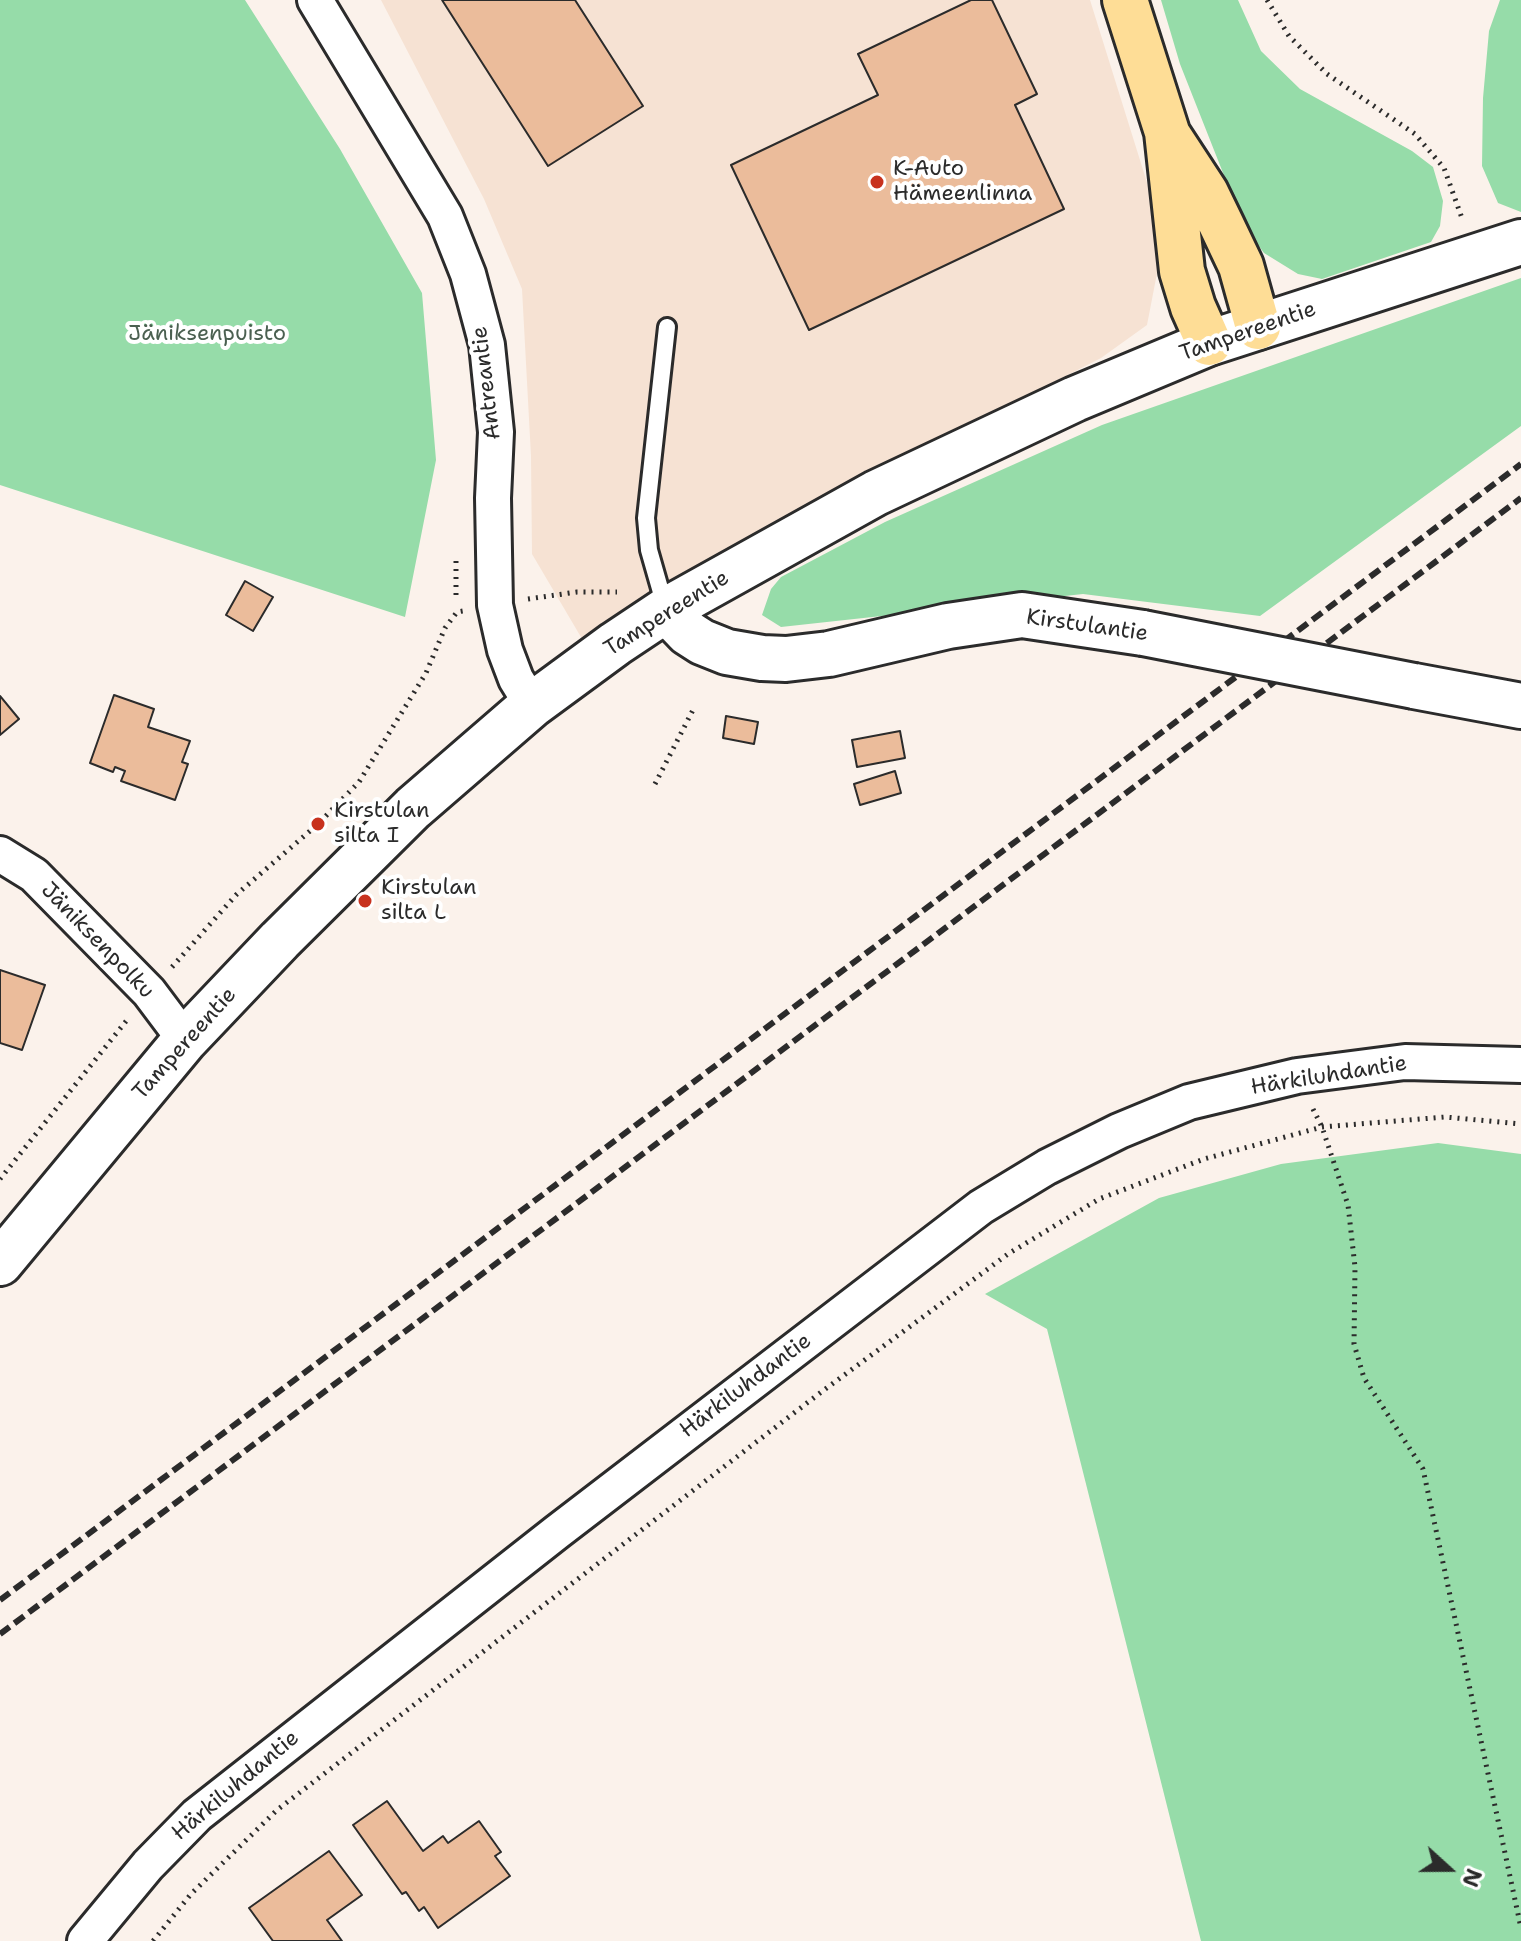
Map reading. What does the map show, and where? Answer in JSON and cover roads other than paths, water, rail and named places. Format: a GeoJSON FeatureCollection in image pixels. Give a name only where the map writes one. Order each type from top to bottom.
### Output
{"type":"FeatureCollection","features":[{"type":"Feature","properties":{"kind":"main road"},"geometry":{"type":"LineString","coordinates":[[1125,0],[1167,132],[1182,271],[1209,343]]}},
{"type":"Feature","properties":{"kind":"main road"},"geometry":{"type":"LineString","coordinates":[[1167,132],[1206,193],[1241,266],[1258,327]]}},
{"type":"Feature","properties":{"kind":"main road","name":"Tampereentie"},"geometry":{"type":"LineString","coordinates":[[0,1263],[185,1040],[413,808],[532,705],[666,610],[876,493],[1075,399],[1209,343],[1521,242]]}},
{"type":"Feature","properties":{"kind":"main road","name":"Kirstulantie"},"geometry":{"type":"LineString","coordinates":[[666,610],[688,633],[702,642],[727,652],[762,658],[786,659],[829,654],[948,626],[1008,616],[1037,616],[1143,633],[1521,706]]}},
{"type":"Feature","properties":{"kind":"street","name":"Antreantie"},"geometry":{"type":"LineString","coordinates":[[315,0],[445,216],[468,274],[487,345],[496,432],[493,498],[495,605],[505,650],[516,679],[532,705]]}},
{"type":"Feature","properties":{"kind":"street","name":"Jäniksenpolku"},"geometry":{"type":"LineString","coordinates":[[0,854],[34,875],[149,992],[185,1040]]}},
{"type":"Feature","properties":{"kind":"street","name":"Härkiluhdantie"},"geometry":{"type":"LineString","coordinates":[[85,1941],[148,1865],[197,1815],[532,1550],[981,1207],[1059,1161],[1119,1131],[1189,1102],[1297,1076],[1405,1062],[1521,1065]]}},
{"type":"Feature","properties":{"kind":"lane"},"geometry":{"type":"LineString","coordinates":[[666,610],[649,550],[646,518],[667,327]]}},
{"type":"Feature","properties":{"kind":"railway"},"geometry":{"type":"LineString","coordinates":[[0,1600],[1521,464]]}},
{"type":"Feature","properties":{"kind":"railway"},"geometry":{"type":"LineString","coordinates":[[0,1634],[1521,498]]}},
{"type":"Feature","properties":{"kind":"place","name":"K-Auto Hämeenlinna"},"geometry":{"type":"Point","coordinates":[877,182]}},
{"type":"Feature","properties":{"kind":"place","name":"Kirstulan silta I"},"geometry":{"type":"Point","coordinates":[318,824]}},
{"type":"Feature","properties":{"kind":"place","name":"Kirstulan silta L"},"geometry":{"type":"Point","coordinates":[365,901]}},
{"type":"Feature","properties":{"kind":"park label","name":"Jäniksenpuisto"},"geometry":{"type":"Point","coordinates":[207,334]}}]}
